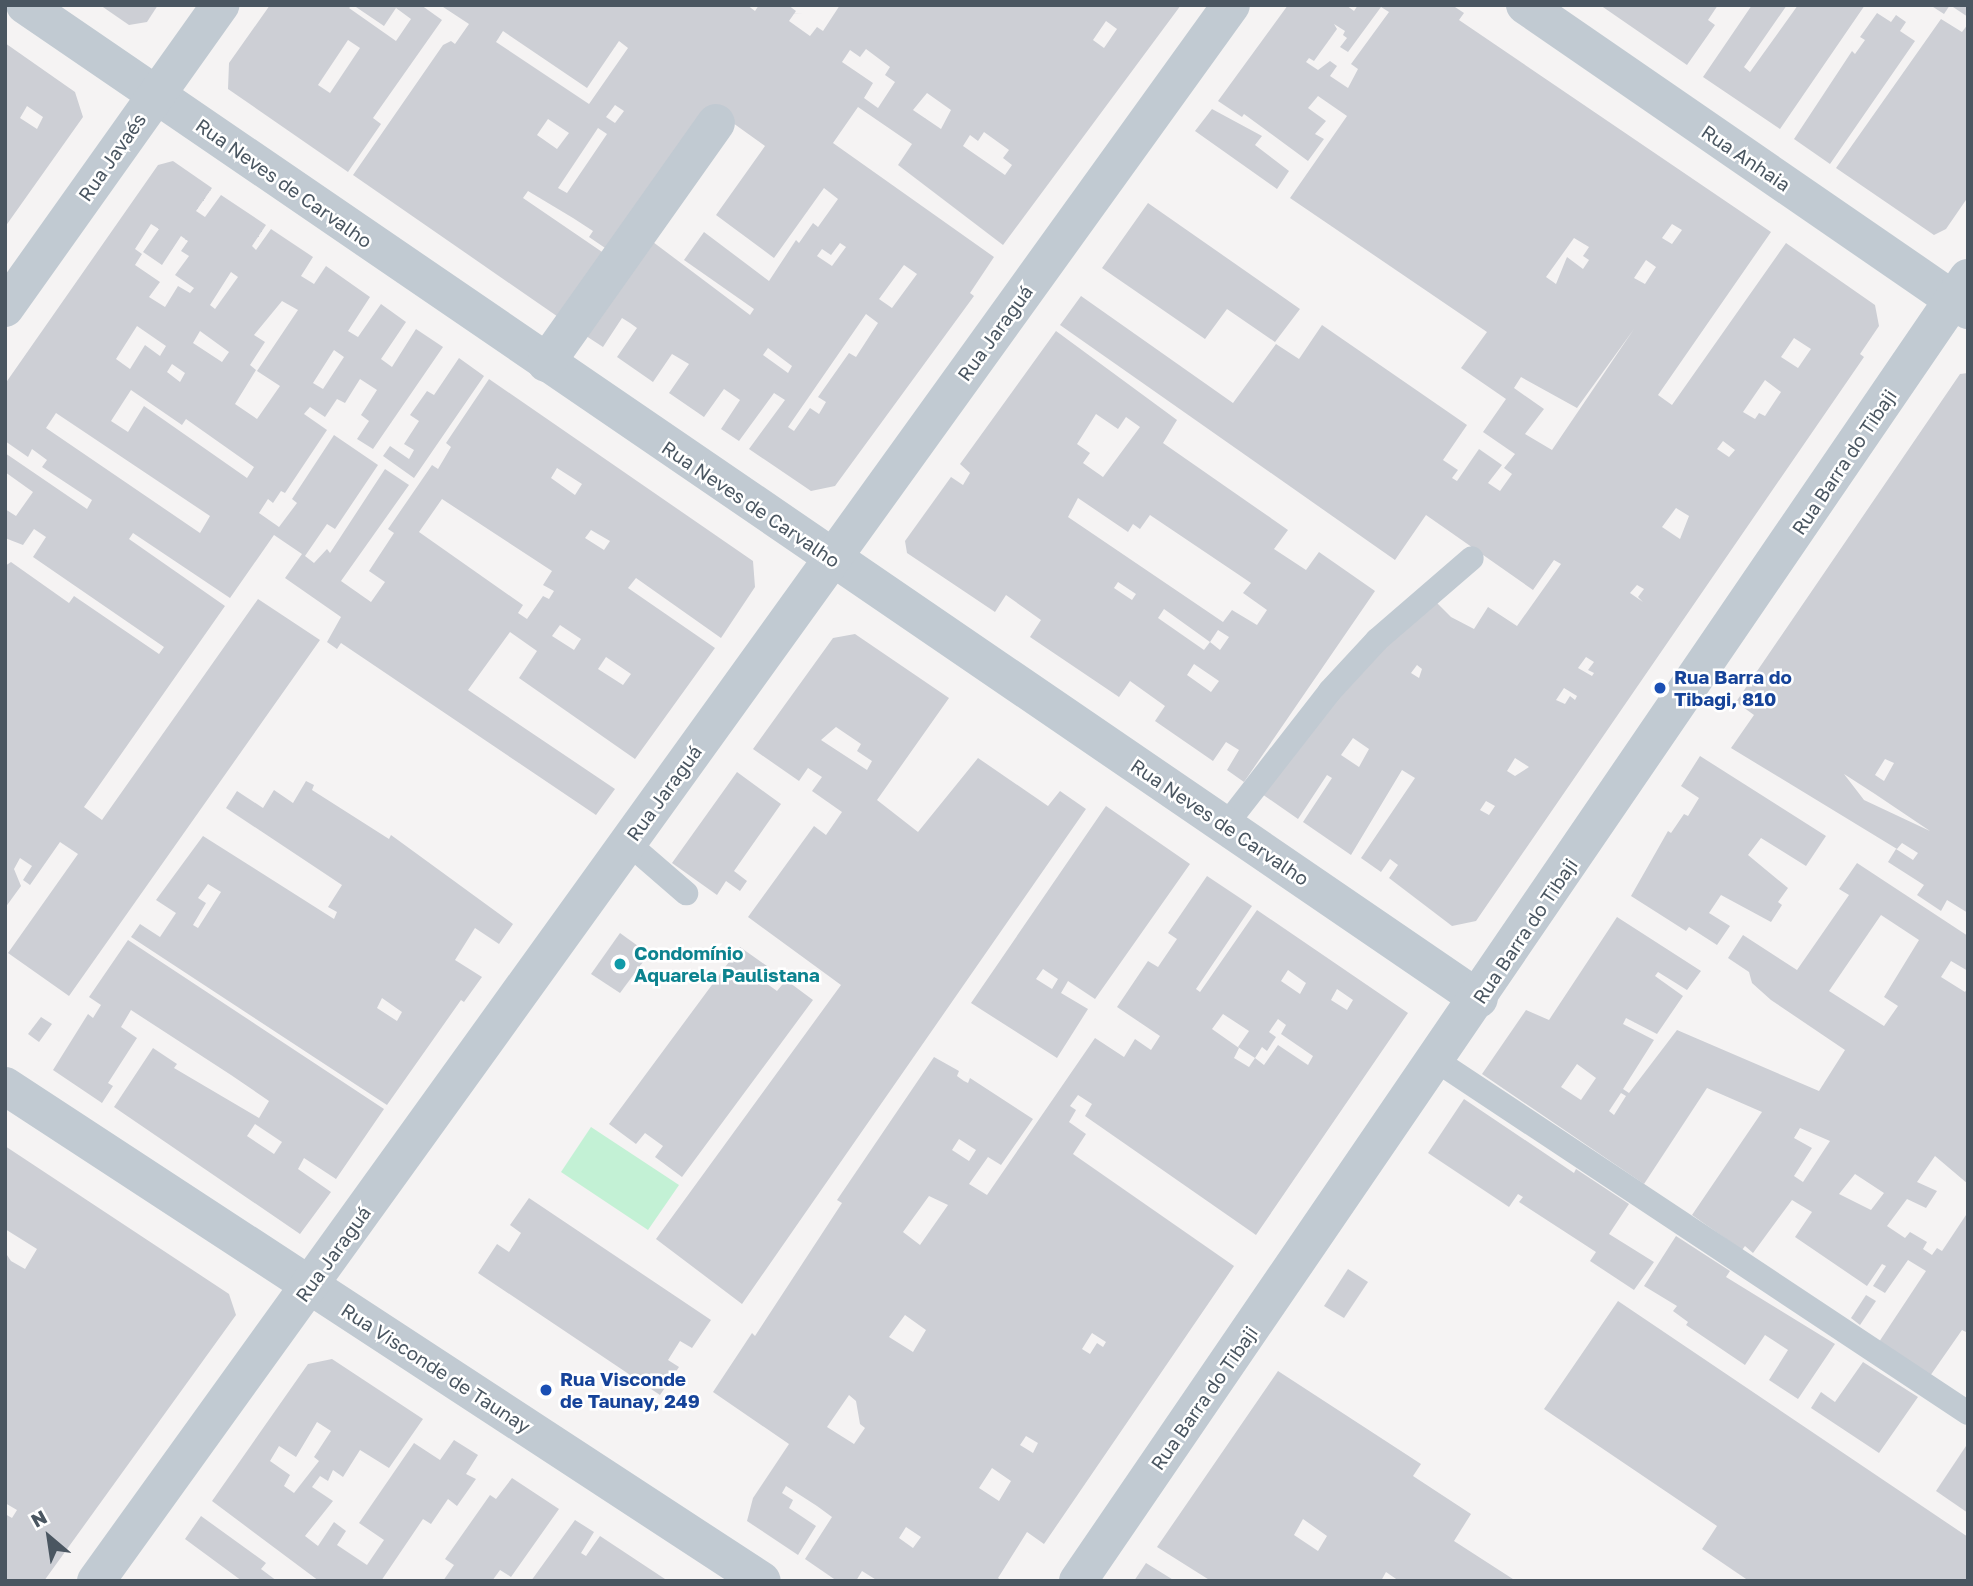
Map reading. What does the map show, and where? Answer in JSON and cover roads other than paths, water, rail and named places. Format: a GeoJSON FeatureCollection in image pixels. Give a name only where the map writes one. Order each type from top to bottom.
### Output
{"type":"FeatureCollection","features":[{"type":"Feature","properties":{"kind":"street","name":"Rua Neves de Carvalho"},"geometry":{"type":"LineString","coordinates":[[25,5],[1479,999]]}},
{"type":"Feature","properties":{"kind":"street","name":"Rua Javaés"},"geometry":{"type":"LineString","coordinates":[[5,309],[220,5]]}},
{"type":"Feature","properties":{"kind":"street","name":"Rua Jaraguá"},"geometry":{"type":"LineString","coordinates":[[96,1581],[1231,5]]}},
{"type":"Feature","properties":{"kind":"street","name":"Rua Anhaia"},"geometry":{"type":"LineString","coordinates":[[1525,5],[1963,296]]}},
{"type":"Feature","properties":{"kind":"street"},"geometry":{"type":"LineString","coordinates":[[546,363],[716,123]]}},
{"type":"Feature","properties":{"kind":"street","name":"Rua Barra do Tibaji"},"geometry":{"type":"LineString","coordinates":[[1078,1581],[1963,296]]}},
{"type":"Feature","properties":{"kind":"street","name":"Rua Visconde de Taunay"},"geometry":{"type":"LineString","coordinates":[[5,1086],[762,1581]]}},
{"type":"Feature","properties":{"kind":"lane"},"geometry":{"type":"LineString","coordinates":[[1225,826],[1330,691],[1377,639],[1472,558]]}},
{"type":"Feature","properties":{"kind":"lane"},"geometry":{"type":"LineString","coordinates":[[628,843],[686,893]]}},
{"type":"Feature","properties":{"kind":"lane"},"geometry":{"type":"LineString","coordinates":[[1437,1061],[1968,1413]]}},
{"type":"Feature","properties":{"kind":"place","name":"Rua Barra do Tibagi, 810"},"geometry":{"type":"Point","coordinates":[1660,688]}},
{"type":"Feature","properties":{"kind":"place","name":"Condomínio Aquarela Paulistana"},"geometry":{"type":"Point","coordinates":[620,964]}},
{"type":"Feature","properties":{"kind":"place","name":"Rua Visconde de Taunay, 249"},"geometry":{"type":"Point","coordinates":[546,1390]}}]}
